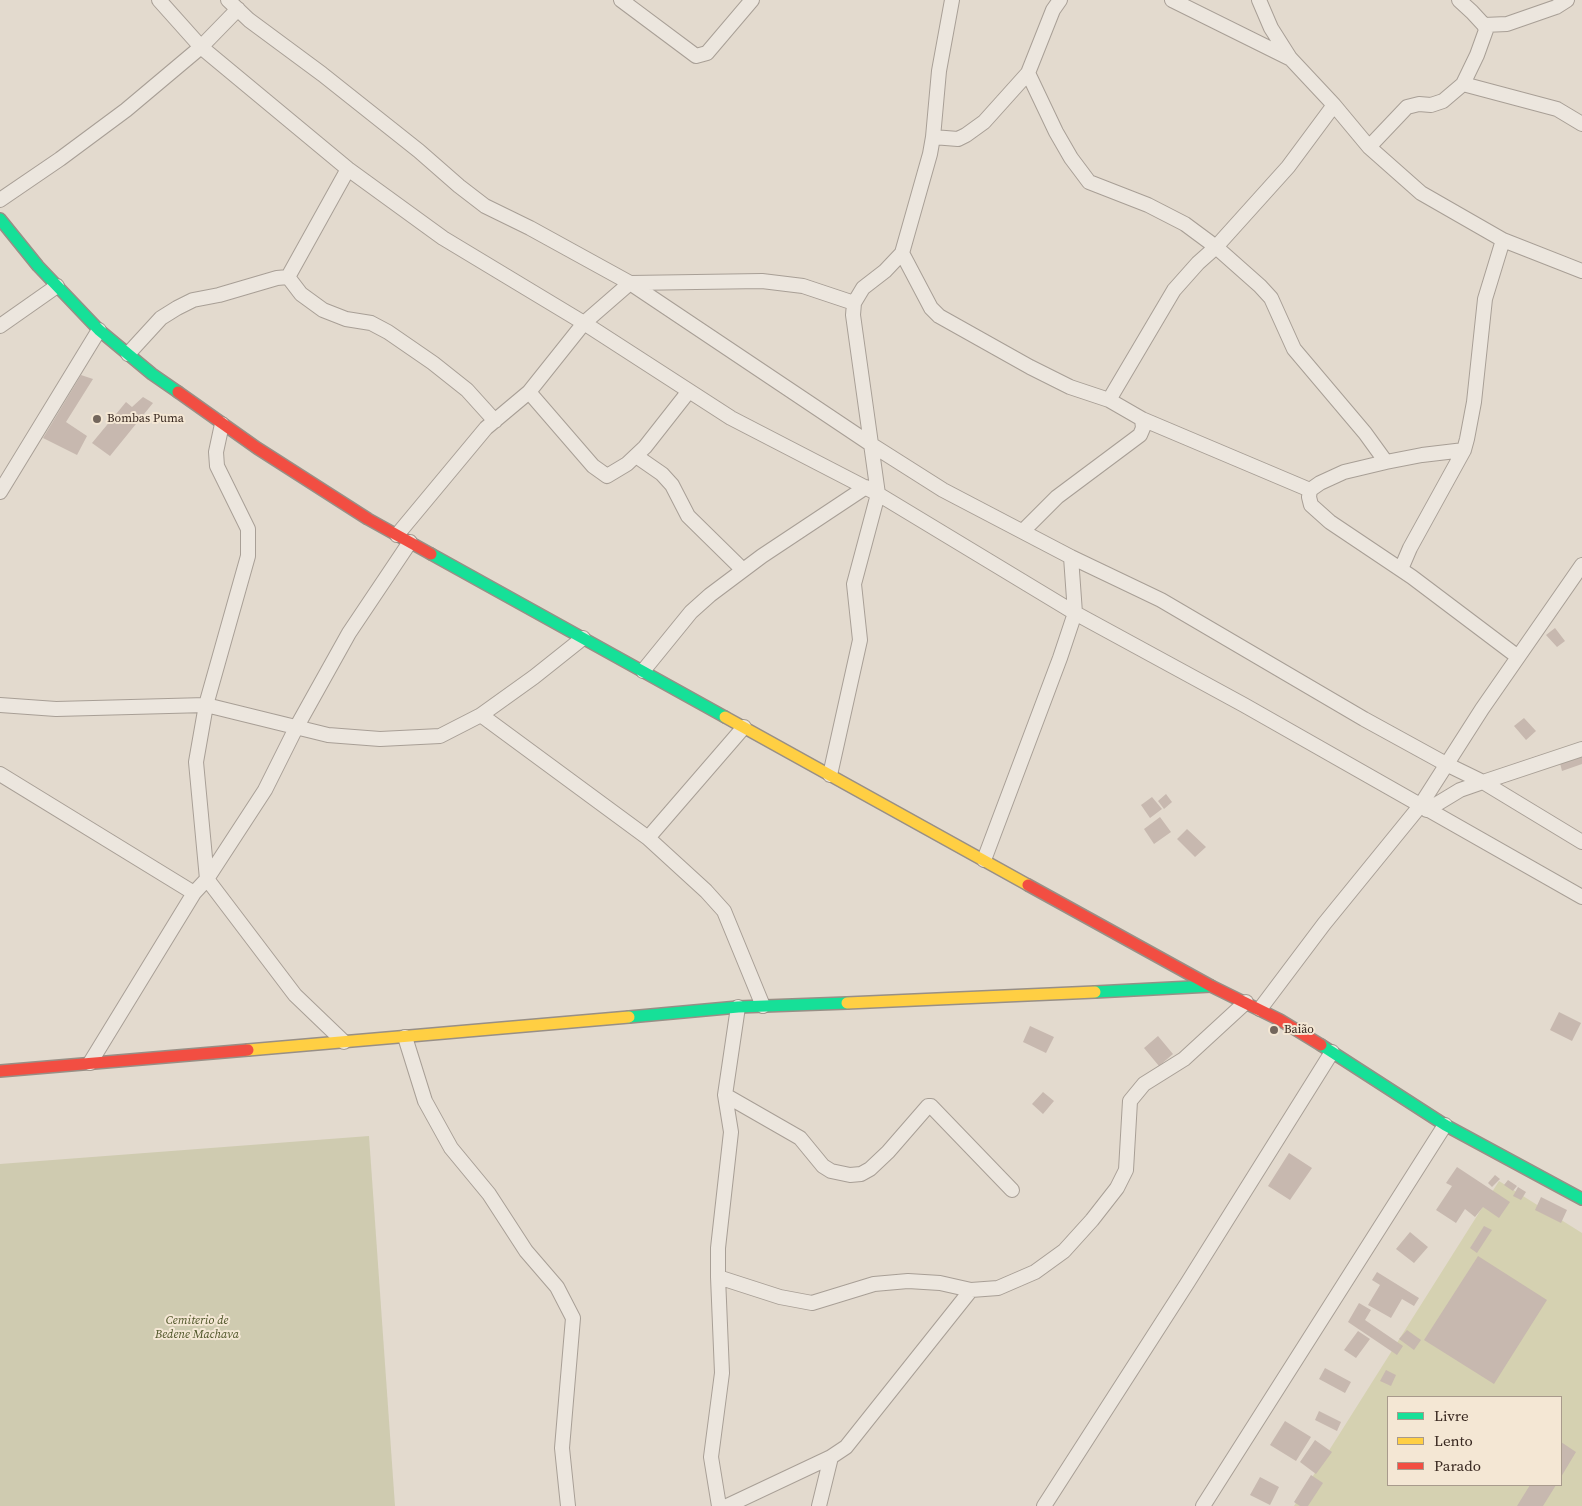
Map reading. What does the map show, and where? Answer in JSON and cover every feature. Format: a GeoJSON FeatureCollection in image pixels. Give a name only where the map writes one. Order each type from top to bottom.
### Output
{"type":"FeatureCollection","features":[{"type":"Feature","properties":{"kind":"main road"},"geometry":{"type":"LineString","coordinates":[[0,218],[38,266],[99,330],[152,374],[222,424],[368,518],[1212,986],[1260,1009],[1332,1052],[1445,1125],[1582,1199]]}},
{"type":"Feature","properties":{"kind":"main road"},"geometry":{"type":"LineString","coordinates":[[0,1070],[406,1037],[738,1007],[1212,986]]}},
{"type":"Feature","properties":{"kind":"street"},"geometry":{"type":"LineString","coordinates":[[159,0],[201,47],[348,169],[443,238],[584,323],[731,418],[872,491],[1075,613],[1244,705],[1582,897]]}},
{"type":"Feature","properties":{"kind":"street"},"geometry":{"type":"LineString","coordinates":[[621,0],[696,56],[707,53],[752,0]]}},
{"type":"Feature","properties":{"kind":"street"},"geometry":{"type":"LineString","coordinates":[[830,775],[860,640],[854,584],[872,491],[872,445],[853,315],[854,303],[863,288],[885,271],[902,253],[934,137],[939,71],[952,0]]}},
{"type":"Feature","properties":{"kind":"street"},"geometry":{"type":"LineString","coordinates":[[934,137],[958,138],[966,135],[984,122],[1028,73],[1053,10],[1060,0]]}},
{"type":"Feature","properties":{"kind":"street"},"geometry":{"type":"LineString","coordinates":[[1172,0],[1290,58]]}},
{"type":"Feature","properties":{"kind":"street"},"geometry":{"type":"LineString","coordinates":[[1259,0],[1271,28],[1290,58],[1334,105],[1369,147],[1421,193],[1503,240],[1582,271]]}},
{"type":"Feature","properties":{"kind":"street"},"geometry":{"type":"LineString","coordinates":[[1369,147],[1407,107],[1443,101],[1463,84],[1486,30],[1484,25],[1459,0]]}},
{"type":"Feature","properties":{"kind":"street"},"geometry":{"type":"LineString","coordinates":[[1484,25],[1507,24],[1556,7],[1567,0]]}},
{"type":"Feature","properties":{"kind":"street"},"geometry":{"type":"LineString","coordinates":[[0,200],[126,110],[201,47],[233,4],[249,20],[352,97],[459,186],[486,206],[630,283],[872,445],[943,490],[1071,557],[1161,600],[1364,719],[1483,782],[1582,842]]}},
{"type":"Feature","properties":{"kind":"street"},"geometry":{"type":"LineString","coordinates":[[1028,73],[1056,132],[1071,158],[1089,182],[1148,205],[1185,224],[1216,247],[1260,286],[1271,298],[1294,349],[1366,433],[1386,462]]}},
{"type":"Feature","properties":{"kind":"street"},"geometry":{"type":"LineString","coordinates":[[1463,84],[1557,109],[1582,124]]}},
{"type":"Feature","properties":{"kind":"street"},"geometry":{"type":"LineString","coordinates":[[1109,400],[1174,290],[1288,168],[1334,105]]}},
{"type":"Feature","properties":{"kind":"street"},"geometry":{"type":"LineString","coordinates":[[288,276],[348,169]]}},
{"type":"Feature","properties":{"kind":"street"},"geometry":{"type":"LineString","coordinates":[[1401,569],[1410,548],[1464,450],[1474,402],[1485,299],[1503,240]]}},
{"type":"Feature","properties":{"kind":"street"},"geometry":{"type":"LineString","coordinates":[[902,253],[931,308],[939,316],[1070,387],[1109,400],[1142,419],[1310,490]]}},
{"type":"Feature","properties":{"kind":"street"},"geometry":{"type":"LineString","coordinates":[[128,354],[161,318],[193,300],[219,295],[288,276]]}},
{"type":"Feature","properties":{"kind":"street"},"geometry":{"type":"LineString","coordinates":[[288,276],[301,294],[323,310],[346,319],[371,323],[388,332],[433,363],[467,390],[495,421]]}},
{"type":"Feature","properties":{"kind":"street"},"geometry":{"type":"LineString","coordinates":[[397,535],[486,428],[529,392],[584,323],[630,283],[762,280],[804,286],[854,303]]}},
{"type":"Feature","properties":{"kind":"street"},"geometry":{"type":"LineString","coordinates":[[0,326],[57,286]]}},
{"type":"Feature","properties":{"kind":"street"},"geometry":{"type":"LineString","coordinates":[[0,492],[99,330]]}},
{"type":"Feature","properties":{"kind":"street"},"geometry":{"type":"LineString","coordinates":[[529,392],[592,466],[607,476],[636,456],[689,391]]}},
{"type":"Feature","properties":{"kind":"street"},"geometry":{"type":"LineString","coordinates":[[1023,531],[1057,497],[1140,436],[1143,428],[1142,419]]}},
{"type":"Feature","properties":{"kind":"street"},"geometry":{"type":"LineString","coordinates":[[222,424],[216,452],[217,466],[248,529],[248,556],[206,705],[196,762],[207,878],[295,995],[344,1042]]}},
{"type":"Feature","properties":{"kind":"street"},"geometry":{"type":"LineString","coordinates":[[1464,450],[1422,455],[1344,472],[1320,483],[1310,490],[1311,505],[1324,517],[1401,569],[1518,658]]}},
{"type":"Feature","properties":{"kind":"street"},"geometry":{"type":"LineString","coordinates":[[636,456],[662,474],[672,485],[688,516],[743,570]]}},
{"type":"Feature","properties":{"kind":"street"},"geometry":{"type":"LineString","coordinates":[[643,671],[691,612],[710,595],[762,556],[872,491]]}},
{"type":"Feature","properties":{"kind":"street"},"geometry":{"type":"LineString","coordinates":[[90,1063],[194,893],[207,878],[266,790],[296,728],[349,633],[410,542]]}},
{"type":"Feature","properties":{"kind":"street"},"geometry":{"type":"LineString","coordinates":[[984,860],[1075,613],[1071,557]]}},
{"type":"Feature","properties":{"kind":"street"},"geometry":{"type":"LineString","coordinates":[[1260,1009],[1324,924],[1423,808],[1446,764],[1582,565]]}},
{"type":"Feature","properties":{"kind":"street"},"geometry":{"type":"LineString","coordinates":[[0,705],[56,709],[206,705],[328,735],[380,739],[440,736],[481,715],[534,677],[583,638]]}},
{"type":"Feature","properties":{"kind":"street"},"geometry":{"type":"LineString","coordinates":[[481,715],[648,838],[706,891],[724,911],[763,1006]]}},
{"type":"Feature","properties":{"kind":"street"},"geometry":{"type":"LineString","coordinates":[[648,838],[744,727]]}},
{"type":"Feature","properties":{"kind":"street"},"geometry":{"type":"LineString","coordinates":[[1423,808],[1460,790],[1582,749]]}},
{"type":"Feature","properties":{"kind":"street"},"geometry":{"type":"LineString","coordinates":[[0,774],[194,893]]}},
{"type":"Feature","properties":{"kind":"street"},"geometry":{"type":"LineString","coordinates":[[718,1277],[780,1296],[812,1303],[874,1284],[908,1281],[940,1283],[971,1290],[998,1288],[1035,1272],[1064,1251],[1117,1188],[1126,1170],[1130,1101],[1144,1084],[1184,1059],[1246,1002]]}},
{"type":"Feature","properties":{"kind":"street"},"geometry":{"type":"LineString","coordinates":[[719,1506],[711,1457],[722,1373],[718,1248],[731,1132],[724,1095],[738,1007]]}},
{"type":"Feature","properties":{"kind":"street"},"geometry":{"type":"LineString","coordinates":[[406,1037],[426,1101],[451,1148],[489,1194],[526,1251],[557,1287],[573,1318],[562,1448],[568,1506]]}},
{"type":"Feature","properties":{"kind":"street"},"geometry":{"type":"LineString","coordinates":[[1044,1506],[1332,1052]]}},
{"type":"Feature","properties":{"kind":"street"},"geometry":{"type":"LineString","coordinates":[[724,1095],[796,1135],[822,1166],[831,1171],[844,1174],[861,1174],[870,1169],[888,1152],[928,1106],[931,1106],[1012,1190]]}},
{"type":"Feature","properties":{"kind":"street"},"geometry":{"type":"LineString","coordinates":[[1203,1506],[1445,1125]]}},
{"type":"Feature","properties":{"kind":"street"},"geometry":{"type":"LineString","coordinates":[[727,1506],[831,1457],[846,1446],[864,1426],[897,1381],[971,1290]]}},
{"type":"Feature","properties":{"kind":"street"},"geometry":{"type":"LineString","coordinates":[[819,1506],[831,1457]]}},
{"type":"Feature","properties":{"kind":"shaded area"},"geometry":{"type":"Polygon","coordinates":[[[1499,1181],[1582,1233],[1582,1506],[1294,1506],[1499,1181]]]}},
{"type":"Feature","properties":{"kind":"green space","name":"Cemiterio de Bedene Machava"},"geometry":{"type":"Polygon","coordinates":[[[369,1136],[395,1506],[0,1506],[0,1164],[369,1136]]]}},
{"type":"Feature","properties":{"kind":"building"},"geometry":{"type":"Polygon","coordinates":[[[81,375],[93,379],[66,422],[87,436],[77,455],[43,438],[81,375]]]}},
{"type":"Feature","properties":{"kind":"building"},"geometry":{"type":"Polygon","coordinates":[[[143,397],[153,403],[110,456],[92,443],[126,402],[132,407],[143,397]]]}},
{"type":"Feature","properties":{"kind":"building"},"geometry":{"type":"Polygon","coordinates":[[[1555,628],[1565,641],[1557,647],[1546,635],[1555,628]]]}},
{"type":"Feature","properties":{"kind":"building"},"geometry":{"type":"Polygon","coordinates":[[[1524,718],[1536,731],[1526,740],[1514,726],[1524,718]]]}},
{"type":"Feature","properties":{"kind":"building"},"geometry":{"type":"Polygon","coordinates":[[[1582,756],[1582,764],[1562,771],[1560,763],[1582,756]]]}},
{"type":"Feature","properties":{"kind":"building"},"geometry":{"type":"Polygon","coordinates":[[[1166,794],[1172,802],[1164,809],[1158,801],[1166,794]]]}},
{"type":"Feature","properties":{"kind":"building"},"geometry":{"type":"Polygon","coordinates":[[[1152,797],[1162,809],[1150,818],[1141,805],[1152,797]]]}},
{"type":"Feature","properties":{"kind":"building"},"geometry":{"type":"Polygon","coordinates":[[[1160,817],[1171,832],[1154,844],[1144,829],[1160,817]]]}},
{"type":"Feature","properties":{"kind":"building"},"geometry":{"type":"Polygon","coordinates":[[[1187,829],[1206,847],[1195,857],[1177,839],[1187,829]]]}},
{"type":"Feature","properties":{"kind":"building"},"geometry":{"type":"Polygon","coordinates":[[[1559,1012],[1581,1023],[1572,1041],[1550,1030],[1559,1012]]]}},
{"type":"Feature","properties":{"kind":"building"},"geometry":{"type":"Polygon","coordinates":[[[1030,1026],[1054,1037],[1046,1053],[1023,1042],[1030,1026]]]}},
{"type":"Feature","properties":{"kind":"building"},"geometry":{"type":"Polygon","coordinates":[[[1158,1036],[1173,1054],[1159,1066],[1144,1048],[1158,1036]]]}},
{"type":"Feature","properties":{"kind":"building"},"geometry":{"type":"Polygon","coordinates":[[[1043,1092],[1054,1101],[1043,1114],[1032,1104],[1043,1092]]]}},
{"type":"Feature","properties":{"kind":"building"},"geometry":{"type":"Polygon","coordinates":[[[1289,1153],[1312,1168],[1290,1200],[1268,1186],[1289,1153]]]}},
{"type":"Feature","properties":{"kind":"building"},"geometry":{"type":"Polygon","coordinates":[[[1457,1167],[1510,1202],[1499,1218],[1483,1207],[1475,1217],[1465,1209],[1456,1223],[1436,1210],[1452,1186],[1446,1183],[1457,1167]]]}},
{"type":"Feature","properties":{"kind":"building"},"geometry":{"type":"Polygon","coordinates":[[[1495,1175],[1500,1179],[1492,1187],[1488,1183],[1495,1175]]]}},
{"type":"Feature","properties":{"kind":"building"},"geometry":{"type":"Polygon","coordinates":[[[1508,1180],[1517,1186],[1513,1191],[1504,1185],[1508,1180]]]}},
{"type":"Feature","properties":{"kind":"building"},"geometry":{"type":"Polygon","coordinates":[[[1518,1187],[1526,1192],[1521,1200],[1513,1196],[1518,1187]]]}},
{"type":"Feature","properties":{"kind":"building"},"geometry":{"type":"Polygon","coordinates":[[[1541,1197],[1567,1210],[1561,1223],[1535,1210],[1541,1197]]]}},
{"type":"Feature","properties":{"kind":"building"},"geometry":{"type":"Polygon","coordinates":[[[1484,1226],[1492,1230],[1477,1253],[1470,1248],[1484,1226]]]}},
{"type":"Feature","properties":{"kind":"building"},"geometry":{"type":"Polygon","coordinates":[[[1410,1232],[1428,1247],[1414,1263],[1396,1249],[1410,1232]]]}},
{"type":"Feature","properties":{"kind":"building"},"geometry":{"type":"Polygon","coordinates":[[[1478,1256],[1547,1300],[1494,1384],[1424,1340],[1478,1256]]]}},
{"type":"Feature","properties":{"kind":"building"},"geometry":{"type":"Polygon","coordinates":[[[1377,1272],[1419,1298],[1414,1306],[1402,1299],[1391,1318],[1368,1305],[1380,1285],[1372,1280],[1377,1272]]]}},
{"type":"Feature","properties":{"kind":"building"},"geometry":{"type":"Polygon","coordinates":[[[1359,1303],[1371,1310],[1365,1320],[1403,1346],[1397,1355],[1348,1322],[1359,1303]]]}},
{"type":"Feature","properties":{"kind":"building"},"geometry":{"type":"Polygon","coordinates":[[[1407,1330],[1421,1340],[1414,1350],[1399,1339],[1407,1330]]]}},
{"type":"Feature","properties":{"kind":"building"},"geometry":{"type":"Polygon","coordinates":[[[1358,1331],[1370,1339],[1356,1358],[1344,1350],[1358,1331]]]}},
{"type":"Feature","properties":{"kind":"building"},"geometry":{"type":"Polygon","coordinates":[[[1325,1368],[1351,1382],[1345,1393],[1319,1379],[1325,1368]]]}},
{"type":"Feature","properties":{"kind":"building"},"geometry":{"type":"Polygon","coordinates":[[[1386,1370],[1396,1375],[1391,1386],[1380,1381],[1386,1370]]]}},
{"type":"Feature","properties":{"kind":"building"},"geometry":{"type":"Polygon","coordinates":[[[1319,1411],[1341,1422],[1337,1431],[1315,1420],[1319,1411]]]}},
{"type":"Feature","properties":{"kind":"building"},"geometry":{"type":"Polygon","coordinates":[[[1285,1421],[1311,1437],[1296,1461],[1270,1445],[1285,1421]]]}},
{"type":"Feature","properties":{"kind":"building"},"geometry":{"type":"Polygon","coordinates":[[[1315,1440],[1332,1452],[1316,1474],[1300,1462],[1315,1440]]]}},
{"type":"Feature","properties":{"kind":"building"},"geometry":{"type":"Polygon","coordinates":[[[1562,1443],[1576,1452],[1562,1475],[1562,1443]]]}},
{"type":"Feature","properties":{"kind":"building"},"geometry":{"type":"Polygon","coordinates":[[[1311,1475],[1323,1483],[1308,1506],[1300,1506],[1294,1502],[1311,1475]]]}},
{"type":"Feature","properties":{"kind":"building"},"geometry":{"type":"Polygon","coordinates":[[[1260,1477],[1279,1487],[1270,1505],[1250,1495],[1260,1477]]]}},
{"type":"Feature","properties":{"kind":"building"},"geometry":{"type":"Polygon","coordinates":[[[1529,1486],[1555,1486],[1543,1506],[1517,1506],[1529,1486]]]}},
{"type":"Feature","properties":{"kind":"traffic: fast"},"geometry":{"type":"LineString","coordinates":[[0,219],[38,266],[99,330],[152,374],[178,392]]}},
{"type":"Feature","properties":{"kind":"traffic: fast"},"geometry":{"type":"LineString","coordinates":[[431,554],[725,717]]}},
{"type":"Feature","properties":{"kind":"traffic: fast"},"geometry":{"type":"LineString","coordinates":[[1095,992],[1211,986]]}},
{"type":"Feature","properties":{"kind":"traffic: fast"},"geometry":{"type":"LineString","coordinates":[[629,1017],[738,1007],[847,1003]]}},
{"type":"Feature","properties":{"kind":"traffic: fast"},"geometry":{"type":"LineString","coordinates":[[1321,1045],[1445,1125],[1582,1199]]}},
{"type":"Feature","properties":{"kind":"traffic: slow"},"geometry":{"type":"LineString","coordinates":[[725,717],[1028,885]]}},
{"type":"Feature","properties":{"kind":"traffic: slow"},"geometry":{"type":"LineString","coordinates":[[847,1003],[1095,992]]}},
{"type":"Feature","properties":{"kind":"traffic: slow"},"geometry":{"type":"LineString","coordinates":[[248,1050],[629,1017]]}},
{"type":"Feature","properties":{"kind":"traffic: jam"},"geometry":{"type":"LineString","coordinates":[[178,392],[257,448],[368,519],[431,554]]}},
{"type":"Feature","properties":{"kind":"traffic: jam"},"geometry":{"type":"LineString","coordinates":[[1028,885],[1211,986],[1280,1020],[1321,1045]]}},
{"type":"Feature","properties":{"kind":"traffic: jam"},"geometry":{"type":"LineString","coordinates":[[0,1071],[248,1050]]}},
{"type":"Feature","properties":{"kind":"place","name":"Bombas Puma"},"geometry":{"type":"Point","coordinates":[97,419]}},
{"type":"Feature","properties":{"kind":"place","name":"Baião"},"geometry":{"type":"Point","coordinates":[1274,1030]}}]}
